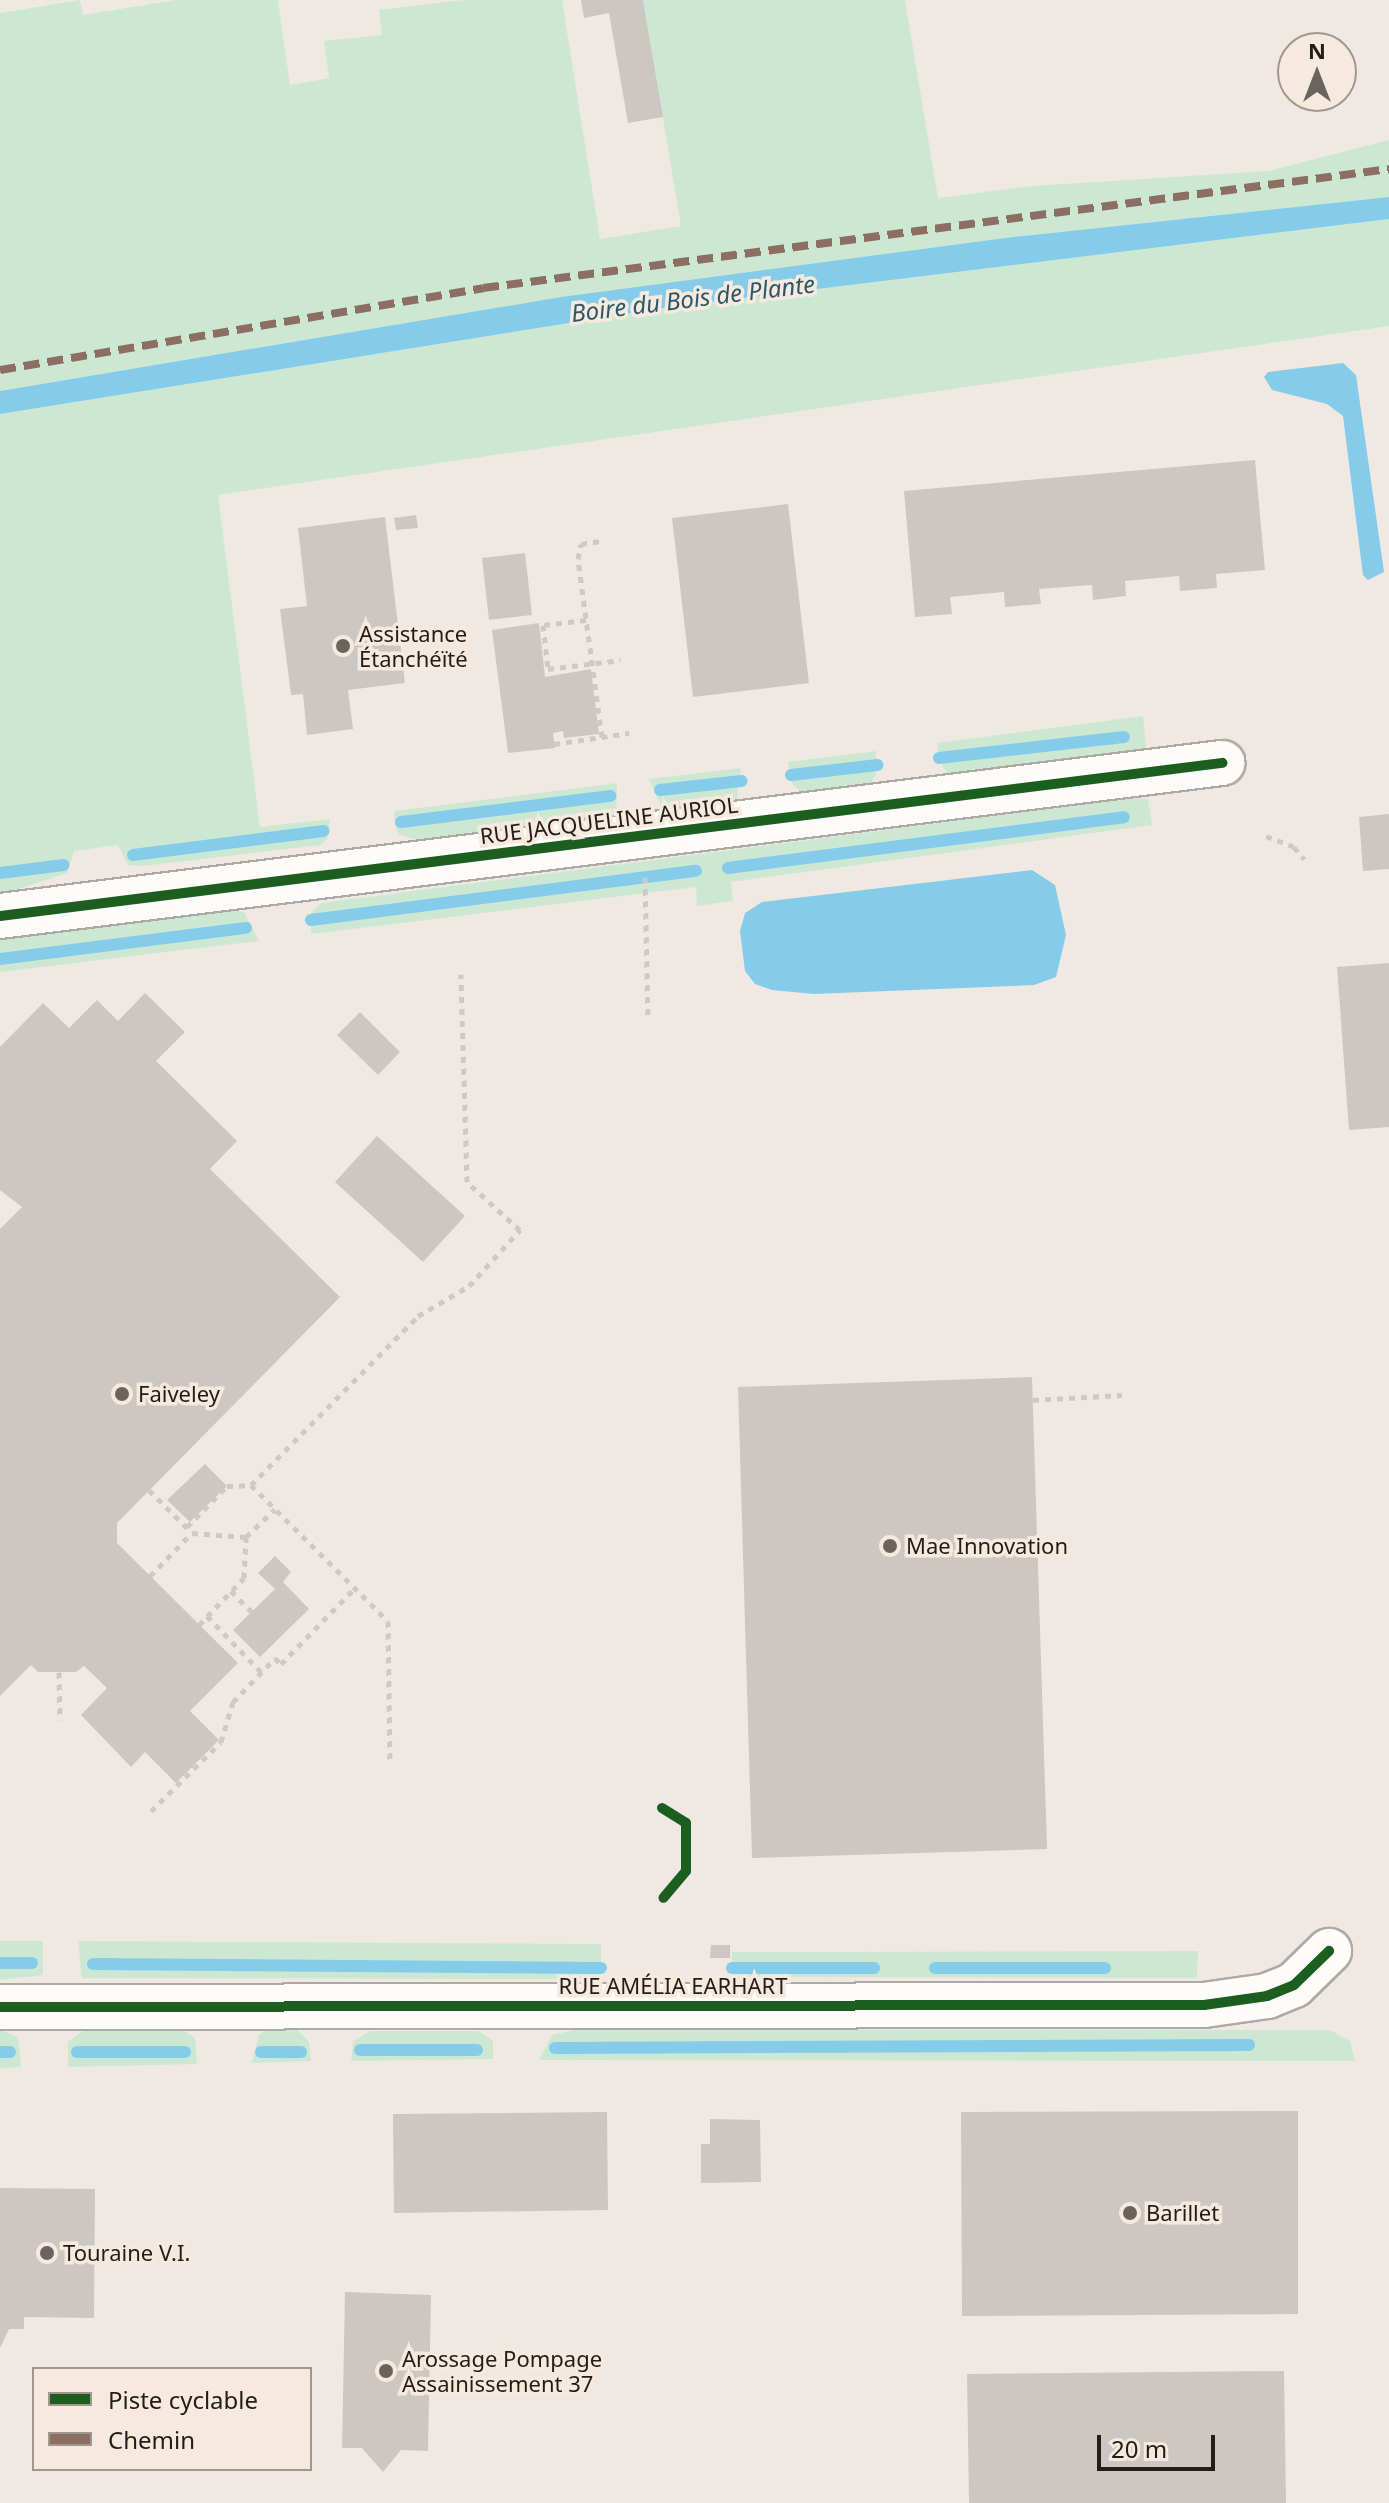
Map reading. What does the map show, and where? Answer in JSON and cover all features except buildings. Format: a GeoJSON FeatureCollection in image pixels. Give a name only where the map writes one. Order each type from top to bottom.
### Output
{"type":"FeatureCollection","features":[{"type":"Feature","properties":{"kind":"street","name":"RUE JACQUELINE AURIOL"},"geometry":{"type":"LineString","coordinates":[[0,916],[1222,763]]}},
{"type":"Feature","properties":{"kind":"street","name":"RUE AMÉLIA EARHART"},"geometry":{"type":"LineString","coordinates":[[0,2007],[1204,2005],[1267,1996],[1294,1985],[1329,1951]]}},
{"type":"Feature","properties":{"kind":"path"},"geometry":{"type":"LineString","coordinates":[[602,737],[578,548],[586,541],[605,540]]}},
{"type":"Feature","properties":{"kind":"path"},"geometry":{"type":"LineString","coordinates":[[586,620],[543,625],[548,669],[620,660]]}},
{"type":"Feature","properties":{"kind":"path"},"geometry":{"type":"LineString","coordinates":[[554,744],[629,733]]}},
{"type":"Feature","properties":{"kind":"path"},"geometry":{"type":"LineString","coordinates":[[1266,836],[1294,847],[1304,859]]}},
{"type":"Feature","properties":{"kind":"path"},"geometry":{"type":"LineString","coordinates":[[646,892],[648,1019]]}},
{"type":"Feature","properties":{"kind":"path"},"geometry":{"type":"LineString","coordinates":[[187,1527],[227,1486],[251,1485],[418,1316],[469,1286],[520,1230],[467,1182],[461,974]]}},
{"type":"Feature","properties":{"kind":"path"},"geometry":{"type":"LineString","coordinates":[[1033,1400],[1122,1395]]}},
{"type":"Feature","properties":{"kind":"path"},"geometry":{"type":"LineString","coordinates":[[251,1485],[388,1621],[390,1762]]}},
{"type":"Feature","properties":{"kind":"path"},"geometry":{"type":"LineString","coordinates":[[149,1490],[192,1533],[246,1537]]}},
{"type":"Feature","properties":{"kind":"path"},"geometry":{"type":"LineString","coordinates":[[199,1625],[244,1578],[246,1537],[275,1509]]}},
{"type":"Feature","properties":{"kind":"path"},"geometry":{"type":"LineString","coordinates":[[150,1576],[192,1533]]}},
{"type":"Feature","properties":{"kind":"path"},"geometry":{"type":"LineString","coordinates":[[151,1811],[221,1742],[233,1702],[275,1658],[281,1664],[355,1588]]}},
{"type":"Feature","properties":{"kind":"path"},"geometry":{"type":"LineString","coordinates":[[231,1591],[252,1612]]}},
{"type":"Feature","properties":{"kind":"path"},"geometry":{"type":"LineString","coordinates":[[207,1616],[261,1672]]}},
{"type":"Feature","properties":{"kind":"path"},"geometry":{"type":"LineString","coordinates":[[59,1672],[60,1720]]}},
{"type":"Feature","properties":{"kind":"green space"},"geometry":{"type":"Polygon","coordinates":[[[80,0],[83,15],[175,0],[278,0],[290,85],[329,78],[324,41],[382,35],[379,10],[463,0],[562,0],[600,239],[681,226],[643,0],[905,0],[938,198],[1032,186],[1268,171],[1389,140],[1389,197],[1005,238],[561,297],[0,391],[0,13],[80,0]]]}},
{"type":"Feature","properties":{"kind":"green space"},"geometry":{"type":"Polygon","coordinates":[[[1389,219],[1389,326],[218,495],[260,827],[330,819],[327,839],[321,845],[142,866],[128,865],[118,845],[74,851],[67,873],[0,895],[0,414],[663,308],[1389,219]]]}},
{"type":"Feature","properties":{"kind":"green space"},"geometry":{"type":"Polygon","coordinates":[[[1143,716],[1147,757],[948,777],[939,758],[937,743],[1143,716]]]}},
{"type":"Feature","properties":{"kind":"green space"},"geometry":{"type":"Polygon","coordinates":[[[876,751],[876,775],[867,788],[805,797],[792,783],[788,762],[876,751]]]}},
{"type":"Feature","properties":{"kind":"green space"},"geometry":{"type":"Polygon","coordinates":[[[741,768],[737,799],[673,811],[662,809],[649,779],[741,768]]]}},
{"type":"Feature","properties":{"kind":"green space"},"geometry":{"type":"Polygon","coordinates":[[[617,783],[616,817],[422,841],[399,835],[395,825],[394,811],[617,783]]]}},
{"type":"Feature","properties":{"kind":"green space"},"geometry":{"type":"Polygon","coordinates":[[[1133,798],[1148,799],[1152,825],[731,882],[733,901],[697,906],[696,887],[311,934],[311,913],[321,903],[1133,798]]]}},
{"type":"Feature","properties":{"kind":"green space"},"geometry":{"type":"Polygon","coordinates":[[[235,910],[244,912],[259,941],[0,972],[0,940],[235,910]]]}},
{"type":"Feature","properties":{"kind":"green space"},"geometry":{"type":"Polygon","coordinates":[[[0,1941],[43,1941],[43,1975],[0,1980],[0,1941]]]}},
{"type":"Feature","properties":{"kind":"green space"},"geometry":{"type":"Polygon","coordinates":[[[78,1941],[601,1944],[601,1972],[597,1979],[82,1978],[78,1941]]]}},
{"type":"Feature","properties":{"kind":"green space"},"geometry":{"type":"Polygon","coordinates":[[[1198,1951],[1197,1978],[732,1977],[732,1952],[1198,1951]]]}},
{"type":"Feature","properties":{"kind":"green space"},"geometry":{"type":"Polygon","coordinates":[[[295,2028],[309,2041],[311,2061],[252,2063],[259,2035],[267,2029],[295,2028]]]}},
{"type":"Feature","properties":{"kind":"green space"},"geometry":{"type":"Polygon","coordinates":[[[182,2029],[195,2038],[197,2064],[68,2067],[68,2042],[83,2031],[182,2029]]]}},
{"type":"Feature","properties":{"kind":"green space"},"geometry":{"type":"Polygon","coordinates":[[[0,2030],[18,2037],[21,2067],[0,2068],[0,2030]]]}},
{"type":"Feature","properties":{"kind":"green space"},"geometry":{"type":"Polygon","coordinates":[[[574,2030],[1330,2030],[1350,2041],[1355,2061],[539,2060],[552,2035],[574,2030]]]}},
{"type":"Feature","properties":{"kind":"green space"},"geometry":{"type":"Polygon","coordinates":[[[370,2031],[479,2031],[493,2041],[493,2059],[351,2061],[353,2041],[370,2031]]]}},
{"type":"Feature","properties":{"kind":"water","name":"Boire du Bois de Plante"},"geometry":{"type":"Polygon","coordinates":[[[1389,197],[1389,219],[663,308],[0,414],[0,391],[561,297],[1005,238],[1389,197]]]}},
{"type":"Feature","properties":{"kind":"water"},"geometry":{"type":"Polygon","coordinates":[[[1343,363],[1356,375],[1384,572],[1368,580],[1363,575],[1343,416],[1327,404],[1272,390],[1264,377],[1268,372],[1343,363]]]}},
{"type":"Feature","properties":{"kind":"water"},"geometry":{"type":"Polygon","coordinates":[[[1032,870],[1055,885],[1066,935],[1056,977],[1034,985],[814,994],[772,990],[755,984],[745,971],[740,931],[745,913],[762,902],[1032,870]]]}},
{"type":"Feature","properties":{"kind":"waterway"},"geometry":{"type":"LineString","coordinates":[[939,758],[1124,737]]}},
{"type":"Feature","properties":{"kind":"waterway"},"geometry":{"type":"LineString","coordinates":[[791,775],[877,765]]}},
{"type":"Feature","properties":{"kind":"waterway"},"geometry":{"type":"LineString","coordinates":[[660,790],[742,781]]}},
{"type":"Feature","properties":{"kind":"waterway"},"geometry":{"type":"LineString","coordinates":[[401,822],[610,796]]}},
{"type":"Feature","properties":{"kind":"waterway"},"geometry":{"type":"LineString","coordinates":[[728,868],[1124,817]]}},
{"type":"Feature","properties":{"kind":"waterway"},"geometry":{"type":"LineString","coordinates":[[133,855],[323,831]]}},
{"type":"Feature","properties":{"kind":"waterway"},"geometry":{"type":"LineString","coordinates":[[0,873],[63,865]]}},
{"type":"Feature","properties":{"kind":"waterway"},"geometry":{"type":"LineString","coordinates":[[311,920],[696,871]]}},
{"type":"Feature","properties":{"kind":"waterway"},"geometry":{"type":"LineString","coordinates":[[0,959],[246,928]]}},
{"type":"Feature","properties":{"kind":"waterway"},"geometry":{"type":"LineString","coordinates":[[0,1963],[32,1963]]}},
{"type":"Feature","properties":{"kind":"waterway"},"geometry":{"type":"LineString","coordinates":[[93,1964],[601,1968]]}},
{"type":"Feature","properties":{"kind":"waterway"},"geometry":{"type":"LineString","coordinates":[[732,1968],[874,1968]]}},
{"type":"Feature","properties":{"kind":"waterway"},"geometry":{"type":"LineString","coordinates":[[935,1968],[1105,1968]]}},
{"type":"Feature","properties":{"kind":"waterway"},"geometry":{"type":"LineString","coordinates":[[555,2048],[1249,2045]]}},
{"type":"Feature","properties":{"kind":"waterway"},"geometry":{"type":"LineString","coordinates":[[360,2050],[477,2050]]}},
{"type":"Feature","properties":{"kind":"waterway"},"geometry":{"type":"LineString","coordinates":[[0,2052],[10,2052]]}},
{"type":"Feature","properties":{"kind":"waterway"},"geometry":{"type":"LineString","coordinates":[[77,2052],[185,2052]]}},
{"type":"Feature","properties":{"kind":"waterway"},"geometry":{"type":"LineString","coordinates":[[261,2052],[301,2052]]}},
{"type":"Feature","properties":{"kind":"marked path"},"geometry":{"type":"LineString","coordinates":[[0,370],[483,288],[1389,169]]}},
{"type":"Feature","properties":{"kind":"cycle path"},"geometry":{"type":"LineString","coordinates":[[0,916],[1222,763]]}},
{"type":"Feature","properties":{"kind":"cycle path"},"geometry":{"type":"LineString","coordinates":[[662,1808],[686,1823],[686,1871],[663,1898]]}},
{"type":"Feature","properties":{"kind":"cycle path"},"geometry":{"type":"LineString","coordinates":[[0,2007],[1204,2005],[1267,1996],[1294,1985],[1329,1951]]}},
{"type":"Feature","properties":{"kind":"place","name":"Assistance Étanchéïté"},"geometry":{"type":"Point","coordinates":[343,646]}},
{"type":"Feature","properties":{"kind":"place","name":"Faiveley"},"geometry":{"type":"Point","coordinates":[122,1394]}},
{"type":"Feature","properties":{"kind":"place","name":"Mae Innovation"},"geometry":{"type":"Point","coordinates":[890,1546]}},
{"type":"Feature","properties":{"kind":"place","name":"Barillet"},"geometry":{"type":"Point","coordinates":[1130,2213]}},
{"type":"Feature","properties":{"kind":"place","name":"Touraine V.I."},"geometry":{"type":"Point","coordinates":[47,2253]}},
{"type":"Feature","properties":{"kind":"place","name":"Arossage Pompage Assainissement 37"},"geometry":{"type":"Point","coordinates":[386,2371]}}]}
